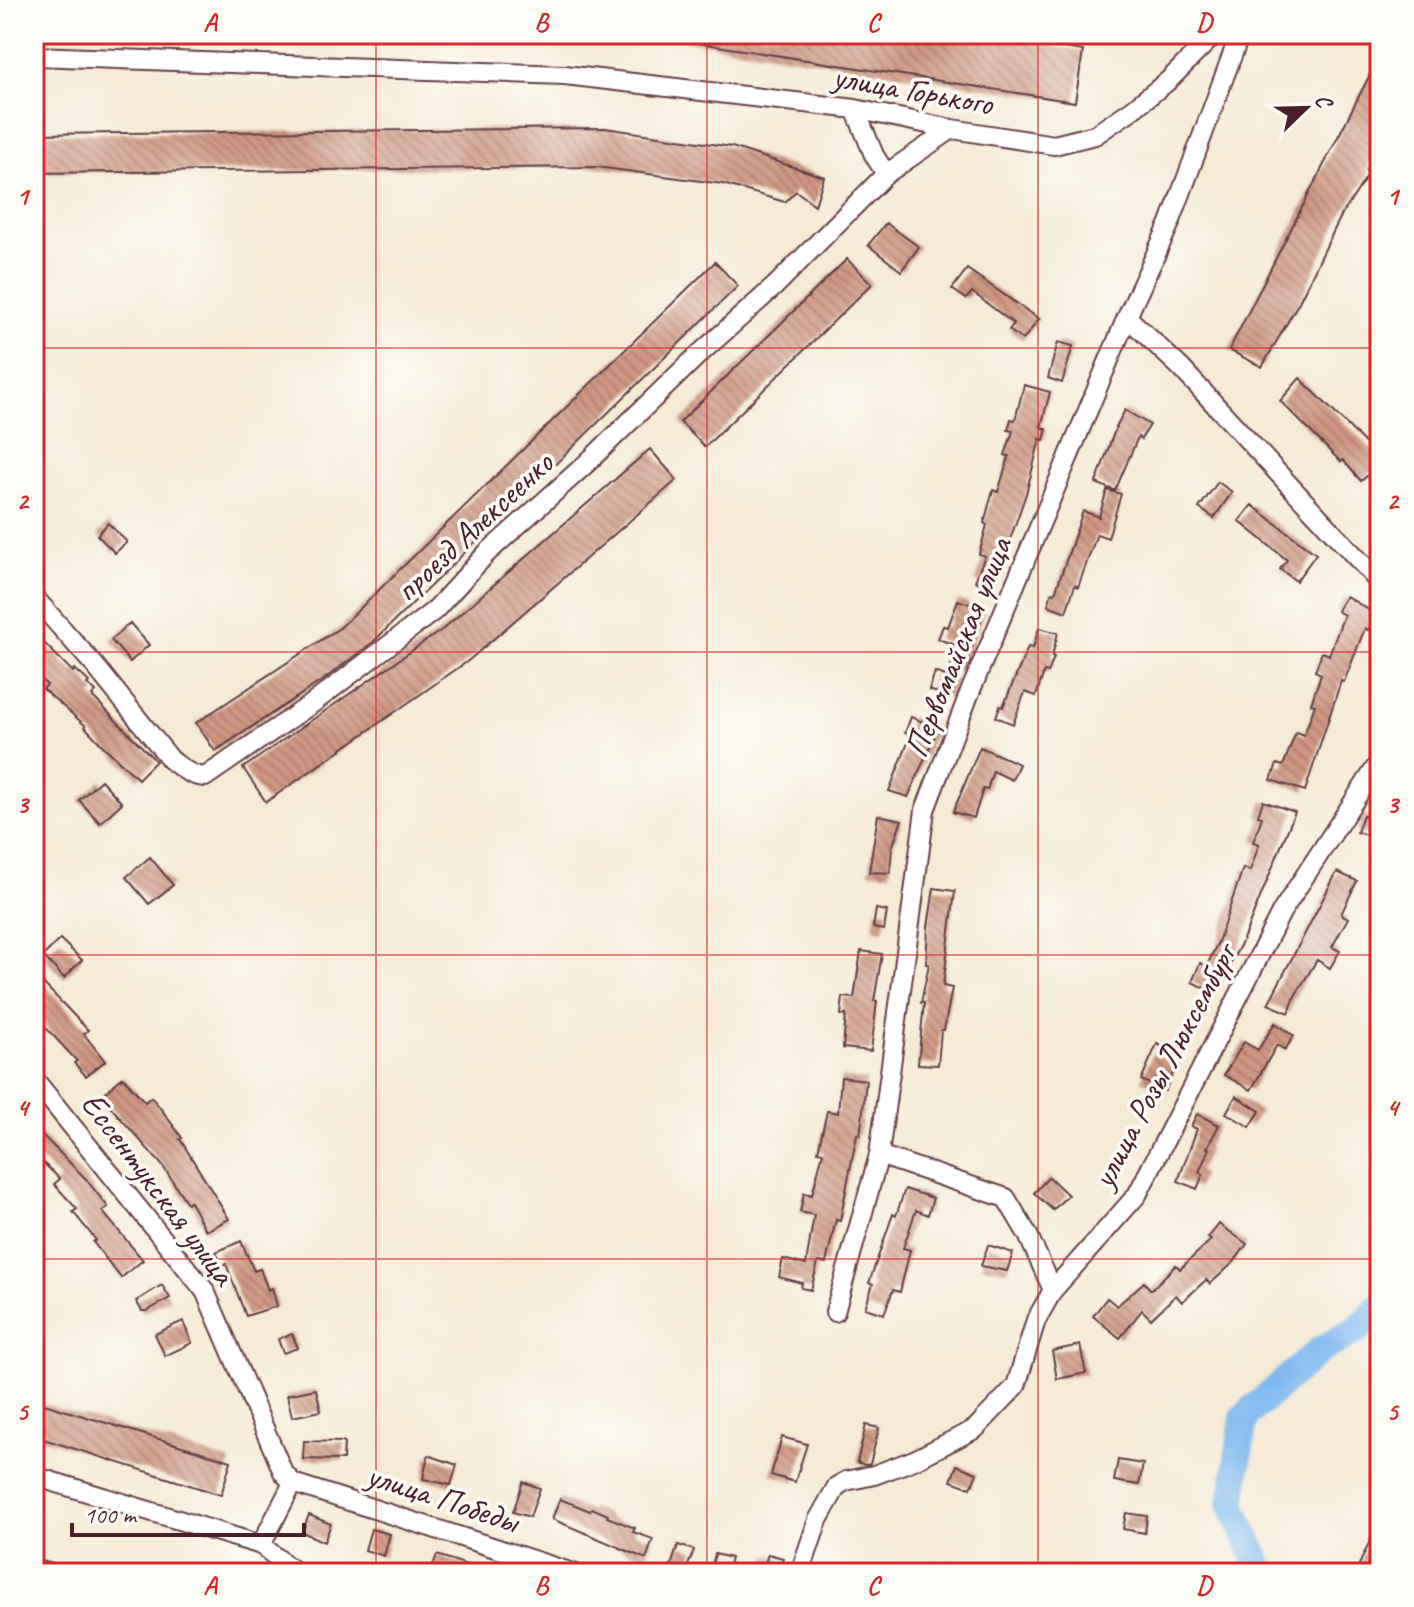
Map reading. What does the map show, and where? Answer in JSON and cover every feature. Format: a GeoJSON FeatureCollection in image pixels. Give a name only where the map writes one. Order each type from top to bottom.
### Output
{"type":"FeatureCollection","features":[{"type":"Feature","properties":{"kind":"street","name":"улица Горького"},"geometry":{"type":"LineString","coordinates":[[34,56],[565,75],[855,109],[952,129],[1054,145],[1095,135],[1169,80],[1215,34]]}},
{"type":"Feature","properties":{"kind":"street","name":"Первомайская улица"},"geometry":{"type":"LineString","coordinates":[[835,1312],[879,1155],[925,810],[968,697],[1127,317],[1170,223],[1240,34]]}},
{"type":"Feature","properties":{"kind":"street"},"geometry":{"type":"LineString","coordinates":[[855,109],[874,155],[886,174]]}},
{"type":"Feature","properties":{"kind":"street","name":"проезд Алексеенко"},"geometry":{"type":"LineString","coordinates":[[34,597],[96,667],[171,760],[185,771],[205,777],[324,695],[435,610],[487,553],[775,286],[886,174],[952,129]]}},
{"type":"Feature","properties":{"kind":"street"},"geometry":{"type":"LineString","coordinates":[[1127,317],[1181,368],[1380,583]]}},
{"type":"Feature","properties":{"kind":"street","name":"улица Розы Люксембург"},"geometry":{"type":"LineString","coordinates":[[800,1573],[818,1520],[837,1486],[914,1460],[975,1429],[1016,1386],[1036,1320],[1053,1290],[1137,1195],[1282,911],[1380,761]]}},
{"type":"Feature","properties":{"kind":"street","name":"Ессентукская улица"},"geometry":{"type":"LineString","coordinates":[[34,1079],[205,1291],[288,1477]]}},
{"type":"Feature","properties":{"kind":"street"},"geometry":{"type":"LineString","coordinates":[[879,1155],[1006,1198],[1028,1235],[1053,1290]]}},
{"type":"Feature","properties":{"kind":"street"},"geometry":{"type":"LineString","coordinates":[[34,1476],[261,1545],[296,1573]]}},
{"type":"Feature","properties":{"kind":"street"},"geometry":{"type":"LineString","coordinates":[[261,1545],[288,1477]]}},
{"type":"Feature","properties":{"kind":"street","name":"улица Победы"},"geometry":{"type":"LineString","coordinates":[[288,1477],[573,1573]]}},
{"type":"Feature","properties":{"kind":"building"},"geometry":{"type":"Polygon","coordinates":[[[686,34],[979,34],[1083,51],[1075,102],[685,41],[686,34]]]}},
{"type":"Feature","properties":{"kind":"building"},"geometry":{"type":"Polygon","coordinates":[[[1380,55],[1380,145],[1366,171],[1369,173],[1341,216],[1299,302],[1262,367],[1229,350],[1380,55]]]}},
{"type":"Feature","properties":{"kind":"building"},"geometry":{"type":"Polygon","coordinates":[[[605,128],[732,147],[824,177],[815,205],[796,191],[785,202],[723,184],[597,167],[34,173],[34,134],[605,128]]]}},
{"type":"Feature","properties":{"kind":"building"},"geometry":{"type":"Polygon","coordinates":[[[886,223],[919,247],[901,271],[868,245],[886,223]]]}},
{"type":"Feature","properties":{"kind":"building"},"geometry":{"type":"Polygon","coordinates":[[[847,259],[872,284],[705,447],[680,422],[847,259]]]}},
{"type":"Feature","properties":{"kind":"building"},"geometry":{"type":"Polygon","coordinates":[[[715,262],[738,286],[373,642],[323,680],[215,751],[196,723],[341,627],[715,262]]]}},
{"type":"Feature","properties":{"kind":"building"},"geometry":{"type":"Polygon","coordinates":[[[967,269],[1039,319],[1023,340],[1009,330],[1014,324],[972,292],[966,299],[952,289],[967,269]]]}},
{"type":"Feature","properties":{"kind":"building"},"geometry":{"type":"Polygon","coordinates":[[[1058,342],[1073,346],[1062,383],[1048,378],[1058,342]]]}},
{"type":"Feature","properties":{"kind":"building"},"geometry":{"type":"Polygon","coordinates":[[[1300,378],[1380,458],[1380,465],[1361,481],[1280,401],[1300,378]]]}},
{"type":"Feature","properties":{"kind":"building"},"geometry":{"type":"Polygon","coordinates":[[[1024,385],[1050,392],[1041,427],[1047,429],[1044,440],[1040,439],[1026,494],[993,588],[975,581],[985,556],[979,554],[993,490],[998,492],[1009,456],[1005,455],[1013,431],[1008,430],[1011,419],[1015,420],[1024,385]]]}},
{"type":"Feature","properties":{"kind":"building"},"geometry":{"type":"Polygon","coordinates":[[[1125,410],[1150,425],[1141,439],[1138,437],[1115,491],[1096,483],[1125,410]]]}},
{"type":"Feature","properties":{"kind":"building"},"geometry":{"type":"Polygon","coordinates":[[[650,449],[677,480],[468,661],[266,802],[243,768],[443,629],[650,449]]]}},
{"type":"Feature","properties":{"kind":"building"},"geometry":{"type":"Polygon","coordinates":[[[1218,482],[1232,492],[1214,518],[1199,508],[1218,482]]]}},
{"type":"Feature","properties":{"kind":"building"},"geometry":{"type":"Polygon","coordinates":[[[1107,490],[1121,494],[1108,538],[1097,534],[1066,612],[1048,605],[1083,511],[1099,517],[1107,490]]]}},
{"type":"Feature","properties":{"kind":"building"},"geometry":{"type":"Polygon","coordinates":[[[1252,505],[1316,554],[1296,581],[1280,569],[1287,560],[1239,521],[1252,505]]]}},
{"type":"Feature","properties":{"kind":"building"},"geometry":{"type":"Polygon","coordinates":[[[108,523],[127,542],[115,553],[97,535],[108,523]]]}},
{"type":"Feature","properties":{"kind":"building"},"geometry":{"type":"Polygon","coordinates":[[[1346,596],[1377,615],[1368,630],[1365,628],[1344,682],[1341,681],[1305,791],[1271,780],[1277,764],[1283,766],[1296,732],[1304,735],[1315,705],[1311,704],[1321,674],[1315,671],[1322,652],[1329,655],[1344,615],[1337,611],[1346,596]]]}},
{"type":"Feature","properties":{"kind":"building"},"geometry":{"type":"Polygon","coordinates":[[[958,600],[985,609],[962,673],[950,668],[959,646],[938,639],[943,626],[948,627],[958,600]]]}},
{"type":"Feature","properties":{"kind":"building"},"geometry":{"type":"Polygon","coordinates":[[[130,623],[149,645],[130,662],[111,640],[130,623]]]}},
{"type":"Feature","properties":{"kind":"building"},"geometry":{"type":"Polygon","coordinates":[[[1039,628],[1058,633],[1054,657],[1048,673],[1044,672],[1036,696],[1025,692],[1013,724],[996,717],[1028,647],[1033,648],[1039,628]]]}},
{"type":"Feature","properties":{"kind":"building"},"geometry":{"type":"Polygon","coordinates":[[[43,642],[73,672],[75,669],[89,682],[87,684],[96,692],[92,696],[156,761],[138,779],[86,726],[43,689],[47,685],[34,673],[34,652],[43,642]]]}},
{"type":"Feature","properties":{"kind":"building"},"geometry":{"type":"Polygon","coordinates":[[[935,672],[957,680],[951,698],[929,690],[935,672]]]}},
{"type":"Feature","properties":{"kind":"building"},"geometry":{"type":"Polygon","coordinates":[[[911,717],[938,728],[908,797],[889,791],[911,735],[905,733],[911,717]]]}},
{"type":"Feature","properties":{"kind":"building"},"geometry":{"type":"Polygon","coordinates":[[[980,747],[1019,764],[1012,780],[993,771],[987,790],[983,789],[974,818],[953,812],[980,747]]]}},
{"type":"Feature","properties":{"kind":"building"},"geometry":{"type":"Polygon","coordinates":[[[101,780],[122,803],[100,823],[79,800],[101,780]]]}},
{"type":"Feature","properties":{"kind":"building"},"geometry":{"type":"Polygon","coordinates":[[[1263,801],[1295,812],[1242,942],[1214,993],[1192,982],[1200,963],[1207,966],[1218,942],[1243,868],[1250,871],[1259,844],[1253,842],[1262,817],[1258,816],[1263,801]]]}},
{"type":"Feature","properties":{"kind":"building"},"geometry":{"type":"Polygon","coordinates":[[[878,815],[902,820],[892,848],[890,873],[869,872],[878,815]]]}},
{"type":"Feature","properties":{"kind":"building"},"geometry":{"type":"Polygon","coordinates":[[[1363,815],[1380,821],[1376,838],[1357,832],[1363,815]]]}},
{"type":"Feature","properties":{"kind":"building"},"geometry":{"type":"Polygon","coordinates":[[[150,857],[173,885],[149,904],[126,877],[150,857]]]}},
{"type":"Feature","properties":{"kind":"building"},"geometry":{"type":"Polygon","coordinates":[[[1337,872],[1357,881],[1341,914],[1348,918],[1332,947],[1340,951],[1330,968],[1317,960],[1295,996],[1289,1013],[1268,1004],[1337,872]]]}},
{"type":"Feature","properties":{"kind":"building"},"geometry":{"type":"Polygon","coordinates":[[[934,888],[955,891],[943,986],[952,988],[944,1030],[941,1030],[938,1065],[918,1064],[924,1003],[921,1003],[929,964],[926,964],[928,927],[934,888]]]}},
{"type":"Feature","properties":{"kind":"building"},"geometry":{"type":"Polygon","coordinates":[[[876,909],[887,911],[884,930],[873,928],[876,909]]]}},
{"type":"Feature","properties":{"kind":"building"},"geometry":{"type":"Polygon","coordinates":[[[60,939],[82,960],[64,978],[43,956],[60,939]]]}},
{"type":"Feature","properties":{"kind":"building"},"geometry":{"type":"Polygon","coordinates":[[[861,951],[882,954],[874,1001],[877,1001],[871,1051],[843,1048],[846,1015],[841,1015],[843,997],[854,998],[861,951]]]}},
{"type":"Feature","properties":{"kind":"building"},"geometry":{"type":"Polygon","coordinates":[[[43,983],[88,1030],[84,1034],[105,1061],[86,1076],[74,1063],[77,1061],[34,1015],[34,991],[43,983]]]}},
{"type":"Feature","properties":{"kind":"building"},"geometry":{"type":"Polygon","coordinates":[[[1275,1023],[1294,1036],[1285,1050],[1277,1045],[1251,1090],[1224,1075],[1244,1042],[1258,1050],[1275,1023]]]}},
{"type":"Feature","properties":{"kind":"building"},"geometry":{"type":"Polygon","coordinates":[[[1157,1044],[1181,1055],[1165,1091],[1141,1080],[1157,1044]]]}},
{"type":"Feature","properties":{"kind":"building"},"geometry":{"type":"Polygon","coordinates":[[[123,1077],[145,1102],[151,1097],[162,1110],[229,1219],[206,1231],[190,1202],[187,1203],[162,1165],[101,1096],[123,1077]]]}},
{"type":"Feature","properties":{"kind":"building"},"geometry":{"type":"Polygon","coordinates":[[[841,1077],[866,1080],[862,1121],[840,1221],[836,1220],[826,1263],[818,1262],[811,1290],[801,1288],[802,1283],[779,1277],[783,1259],[806,1265],[814,1215],[800,1212],[804,1193],[812,1195],[823,1152],[818,1151],[827,1111],[838,1113],[841,1077]]]}},
{"type":"Feature","properties":{"kind":"building"},"geometry":{"type":"Polygon","coordinates":[[[1236,1096],[1260,1111],[1250,1127],[1226,1113],[1236,1096]]]}},
{"type":"Feature","properties":{"kind":"building"},"geometry":{"type":"Polygon","coordinates":[[[1197,1114],[1219,1125],[1207,1148],[1197,1189],[1178,1181],[1197,1129],[1191,1126],[1197,1114]]]}},
{"type":"Feature","properties":{"kind":"building"},"geometry":{"type":"Polygon","coordinates":[[[34,1127],[85,1178],[108,1207],[102,1211],[143,1260],[121,1278],[73,1212],[77,1209],[54,1184],[60,1179],[34,1154],[34,1127]]]}},
{"type":"Feature","properties":{"kind":"building"},"geometry":{"type":"Polygon","coordinates":[[[1049,1177],[1068,1195],[1053,1210],[1034,1193],[1049,1177]]]}},
{"type":"Feature","properties":{"kind":"building"},"geometry":{"type":"Polygon","coordinates":[[[905,1189],[933,1198],[928,1215],[916,1210],[903,1248],[910,1250],[900,1292],[893,1290],[884,1314],[865,1308],[873,1284],[869,1283],[905,1189]]]}},
{"type":"Feature","properties":{"kind":"building"},"geometry":{"type":"Polygon","coordinates":[[[1219,1224],[1247,1244],[1234,1262],[1210,1284],[1206,1280],[1182,1302],[1176,1295],[1151,1319],[1142,1310],[1120,1338],[1093,1316],[1107,1298],[1117,1306],[1144,1282],[1151,1290],[1176,1265],[1180,1269],[1211,1240],[1208,1238],[1219,1224]]]}},
{"type":"Feature","properties":{"kind":"building"},"geometry":{"type":"Polygon","coordinates":[[[241,1241],[254,1271],[260,1269],[268,1290],[272,1288],[277,1306],[246,1316],[226,1264],[222,1266],[216,1252],[241,1241]]]}},
{"type":"Feature","properties":{"kind":"building"},"geometry":{"type":"Polygon","coordinates":[[[988,1245],[1013,1253],[1007,1271],[981,1266],[988,1245]]]}},
{"type":"Feature","properties":{"kind":"building"},"geometry":{"type":"Polygon","coordinates":[[[162,1285],[170,1298],[142,1311],[136,1301],[162,1285]]]}},
{"type":"Feature","properties":{"kind":"building"},"geometry":{"type":"Polygon","coordinates":[[[183,1321],[192,1343],[165,1356],[155,1334],[183,1321]]]}},
{"type":"Feature","properties":{"kind":"building"},"geometry":{"type":"Polygon","coordinates":[[[292,1334],[298,1348],[283,1353],[278,1339],[292,1334]]]}},
{"type":"Feature","properties":{"kind":"building"},"geometry":{"type":"Polygon","coordinates":[[[1080,1345],[1086,1373],[1057,1379],[1052,1351],[1080,1345]]]}},
{"type":"Feature","properties":{"kind":"building"},"geometry":{"type":"Polygon","coordinates":[[[316,1389],[321,1411],[292,1417],[287,1395],[316,1389]]]}},
{"type":"Feature","properties":{"kind":"building"},"geometry":{"type":"Polygon","coordinates":[[[34,1401],[231,1461],[221,1495],[34,1436],[34,1401]]]}},
{"type":"Feature","properties":{"kind":"building"},"geometry":{"type":"Polygon","coordinates":[[[866,1425],[879,1428],[870,1464],[865,1465],[857,1462],[866,1425]]]}},
{"type":"Feature","properties":{"kind":"building"},"geometry":{"type":"Polygon","coordinates":[[[782,1437],[807,1444],[795,1482],[771,1475],[782,1437]]]}},
{"type":"Feature","properties":{"kind":"building"},"geometry":{"type":"Polygon","coordinates":[[[304,1441],[344,1442],[343,1460],[303,1459],[304,1441]]]}},
{"type":"Feature","properties":{"kind":"building"},"geometry":{"type":"Polygon","coordinates":[[[428,1455],[457,1465],[451,1485],[423,1479],[428,1455]]]}},
{"type":"Feature","properties":{"kind":"building"},"geometry":{"type":"Polygon","coordinates":[[[1118,1460],[1143,1464],[1139,1485],[1114,1481],[1118,1460]]]}},
{"type":"Feature","properties":{"kind":"building"},"geometry":{"type":"Polygon","coordinates":[[[957,1465],[977,1473],[971,1488],[951,1481],[957,1465]]]}},
{"type":"Feature","properties":{"kind":"building"},"geometry":{"type":"Polygon","coordinates":[[[523,1482],[540,1488],[530,1517],[513,1512],[523,1482]]]}},
{"type":"Feature","properties":{"kind":"building"},"geometry":{"type":"Polygon","coordinates":[[[560,1499],[590,1511],[592,1508],[635,1528],[633,1532],[653,1539],[646,1559],[552,1519],[560,1499]]]}},
{"type":"Feature","properties":{"kind":"building"},"geometry":{"type":"Polygon","coordinates":[[[1126,1513],[1147,1516],[1145,1533],[1123,1529],[1126,1513]]]}},
{"type":"Feature","properties":{"kind":"building"},"geometry":{"type":"Polygon","coordinates":[[[309,1515],[331,1524],[324,1542],[302,1532],[309,1515]]]}},
{"type":"Feature","properties":{"kind":"building"},"geometry":{"type":"Polygon","coordinates":[[[1380,1519],[1380,1573],[1370,1573],[1358,1567],[1380,1519]]]}},
{"type":"Feature","properties":{"kind":"building"},"geometry":{"type":"Polygon","coordinates":[[[371,1529],[390,1534],[384,1556],[365,1550],[371,1529]]]}},
{"type":"Feature","properties":{"kind":"building"},"geometry":{"type":"Polygon","coordinates":[[[678,1545],[694,1550],[685,1573],[670,1569],[678,1545]]]}},
{"type":"Feature","properties":{"kind":"building"},"geometry":{"type":"Polygon","coordinates":[[[715,1554],[731,1558],[727,1573],[710,1573],[715,1554]]]}},
{"type":"Feature","properties":{"kind":"building"},"geometry":{"type":"Polygon","coordinates":[[[768,1554],[783,1558],[778,1573],[762,1573],[768,1554]]]}},
{"type":"Feature","properties":{"kind":"building"},"geometry":{"type":"Polygon","coordinates":[[[437,1555],[485,1571],[430,1573],[437,1555]]]}},
{"type":"Feature","properties":{"kind":"building"},"geometry":{"type":"Polygon","coordinates":[[[34,1559],[72,1569],[72,1573],[34,1573],[34,1559]]]}},
{"type":"Feature","properties":{"kind":"waterway"},"geometry":{"type":"LineString","coordinates":[[1263,1573],[1232,1505],[1244,1417],[1319,1351],[1358,1329],[1380,1307]]}}]}
